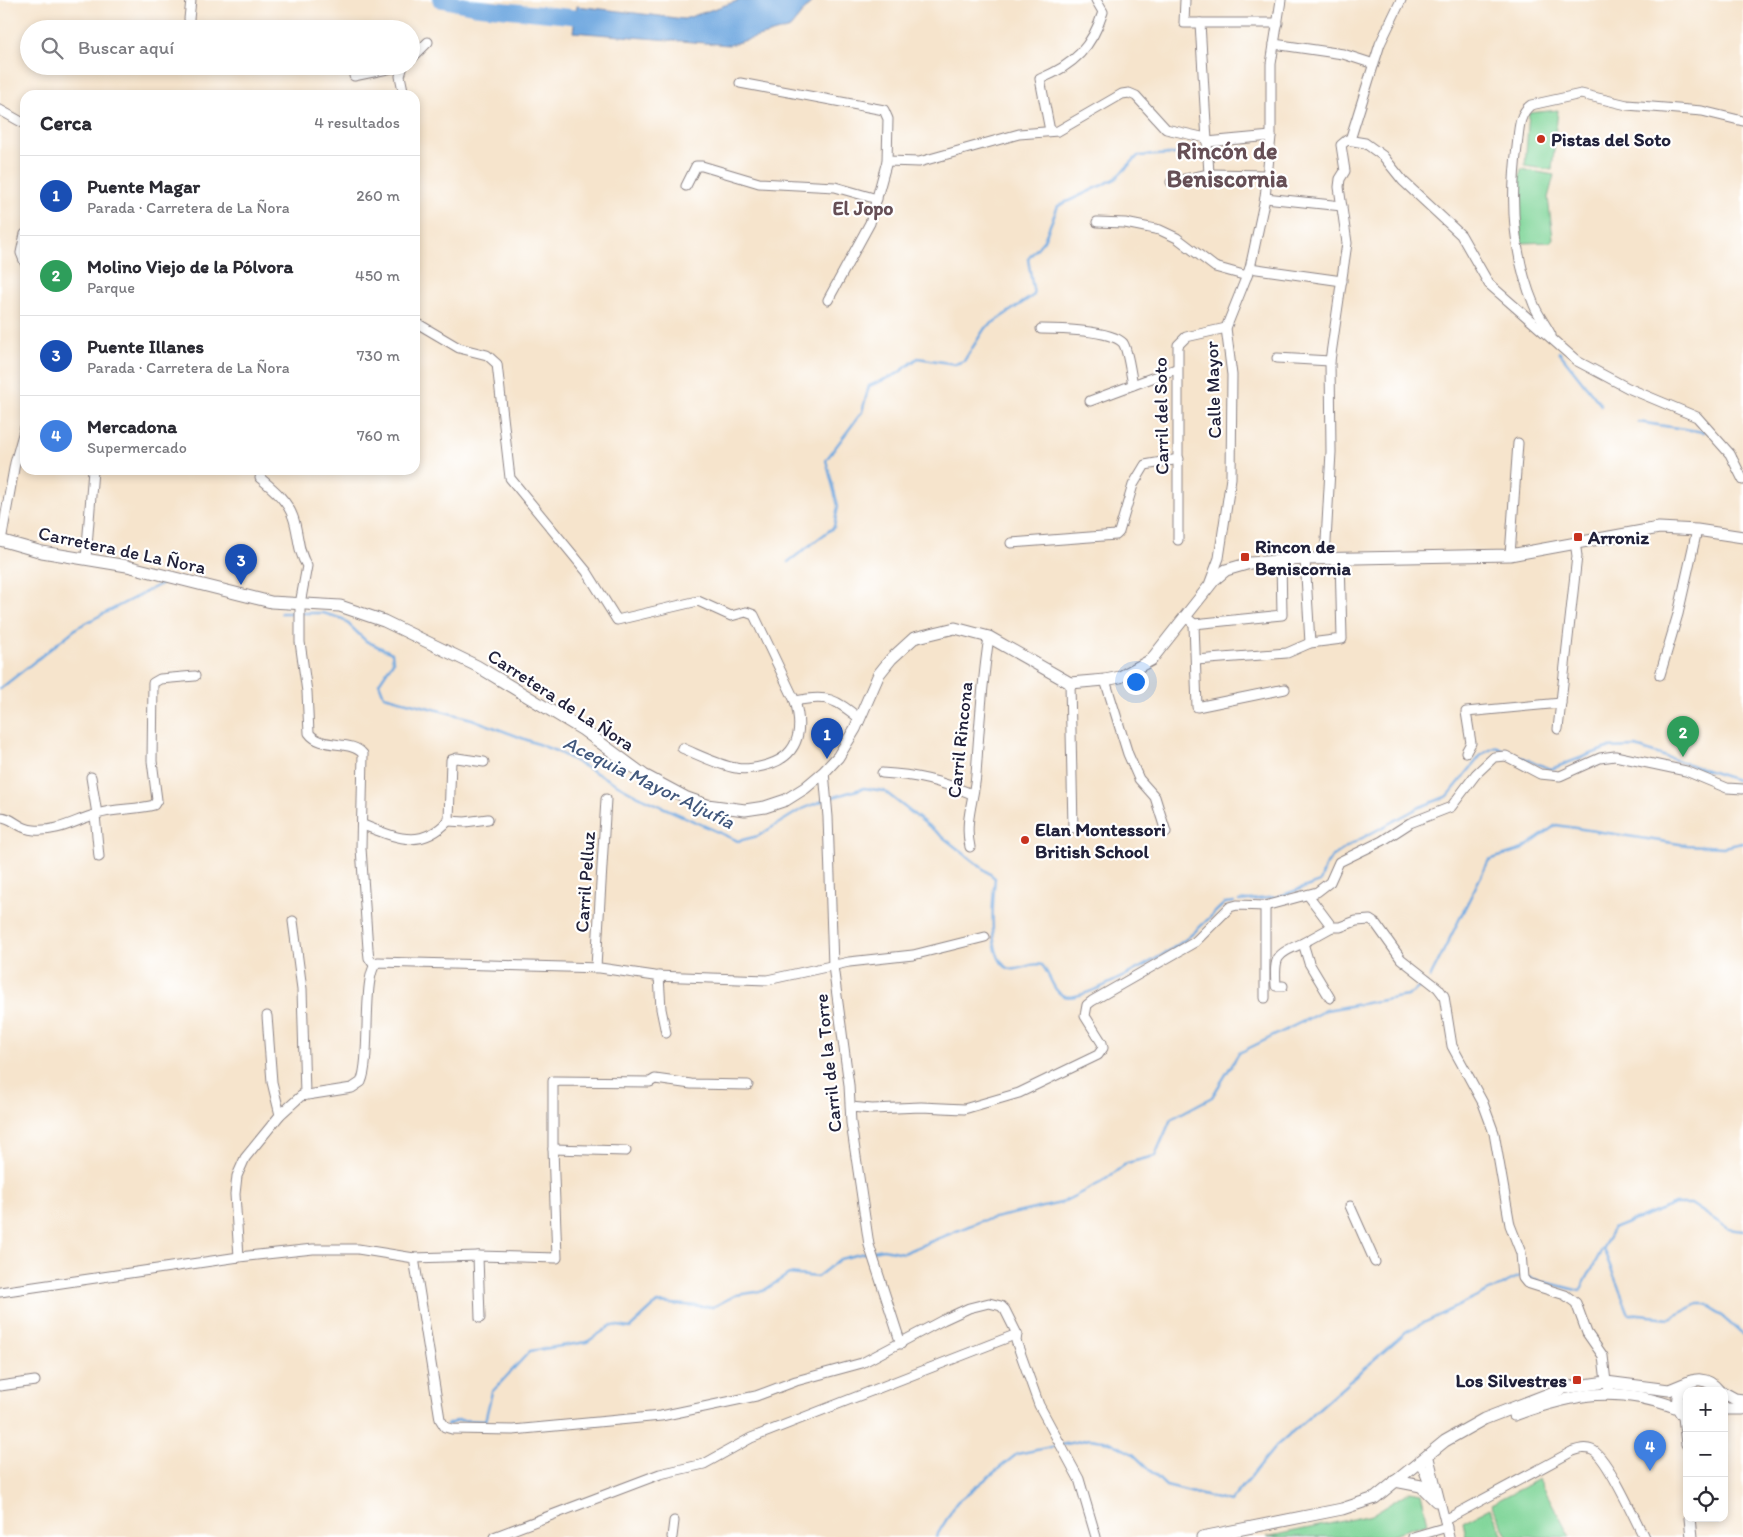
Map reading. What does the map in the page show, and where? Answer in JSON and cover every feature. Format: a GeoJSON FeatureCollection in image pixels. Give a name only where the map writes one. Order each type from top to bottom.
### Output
{"type":"FeatureCollection","features":[{"type":"Feature","properties":{"kind":"main road"},"geometry":{"type":"LineString","coordinates":[[1070,683],[1120,677],[1151,660],[1190,620],[1204,591],[1220,574],[1242,564],[1305,559],[1510,555],[1659,528],[1697,530],[1743,537]]}},
{"type":"Feature","properties":{"kind":"main road","name":"Carretera de La Ñora"},"geometry":{"type":"LineString","coordinates":[[1,541],[42,552],[127,566],[300,610],[340,606],[384,621],[477,666],[583,730],[644,775],[687,798],[707,805],[729,809],[765,807],[786,800],[805,788],[824,772],[838,757],[860,719],[879,674],[891,658],[914,638],[955,628],[989,637],[1070,683]]}},
{"type":"Feature","properties":{"kind":"main road"},"geometry":{"type":"LineString","coordinates":[[1202,1537],[1342,1509],[1375,1498],[1424,1457],[1451,1438],[1484,1419],[1564,1388],[1606,1382],[1669,1390],[1691,1381],[1704,1380],[1715,1387]]}},
{"type":"Feature","properties":{"kind":"main road"},"geometry":{"type":"LineString","coordinates":[[1684,1387],[1691,1381]]}},
{"type":"Feature","properties":{"kind":"main road"},"geometry":{"type":"LineString","coordinates":[[1683,1387],[1678,1395],[1683,1415]]}},
{"type":"Feature","properties":{"kind":"main road"},"geometry":{"type":"LineString","coordinates":[[1451,1438],[1559,1399],[1611,1393],[1637,1395],[1683,1415]]}},
{"type":"Feature","properties":{"kind":"main road"},"geometry":{"type":"LineString","coordinates":[[1728,1395],[1735,1399],[1743,1400]]}},
{"type":"Feature","properties":{"kind":"main road"},"geometry":{"type":"LineString","coordinates":[[1728,1409],[1743,1409]]}},
{"type":"Feature","properties":{"kind":"main road"},"geometry":{"type":"LineString","coordinates":[[1395,1481],[1421,1486],[1439,1505]]}},
{"type":"Feature","properties":{"kind":"main road"},"geometry":{"type":"LineString","coordinates":[[1690,1522],[1692,1537]]}},
{"type":"Feature","properties":{"kind":"street"},"geometry":{"type":"LineString","coordinates":[[188,19],[191,0]]}},
{"type":"Feature","properties":{"kind":"street"},"geometry":{"type":"LineString","coordinates":[[1050,131],[1040,79],[1074,62],[1082,54],[1103,12],[1096,0]]}},
{"type":"Feature","properties":{"kind":"street"},"geometry":{"type":"LineString","coordinates":[[1185,0],[1184,23],[1278,22]]}},
{"type":"Feature","properties":{"kind":"street","name":"Calle Mayor"},"geometry":{"type":"LineString","coordinates":[[1204,591],[1219,558],[1231,478],[1232,368],[1226,328],[1249,272],[1265,198],[1272,136],[1271,64],[1281,0]]}},
{"type":"Feature","properties":{"kind":"street"},"geometry":{"type":"LineString","coordinates":[[1350,140],[1380,44],[1401,0]]}},
{"type":"Feature","properties":{"kind":"street"},"geometry":{"type":"LineString","coordinates":[[1200,23],[1209,174]]}},
{"type":"Feature","properties":{"kind":"street"},"geometry":{"type":"LineString","coordinates":[[420,50],[428,42]]}},
{"type":"Feature","properties":{"kind":"street"},"geometry":{"type":"LineString","coordinates":[[1274,44],[1343,54],[1374,64]]}},
{"type":"Feature","properties":{"kind":"street"},"geometry":{"type":"LineString","coordinates":[[354,76],[359,75]]}},
{"type":"Feature","properties":{"kind":"street"},"geometry":{"type":"LineString","coordinates":[[400,75],[403,90]]}},
{"type":"Feature","properties":{"kind":"street"},"geometry":{"type":"LineString","coordinates":[[740,83],[884,110],[888,119],[887,162],[870,223],[828,300]]}},
{"type":"Feature","properties":{"kind":"street"},"geometry":{"type":"LineString","coordinates":[[887,162],[919,162],[1018,134],[1058,131],[1122,94],[1129,93],[1136,96],[1166,130],[1207,140],[1272,136]]}},
{"type":"Feature","properties":{"kind":"street"},"geometry":{"type":"LineString","coordinates":[[1556,343],[1534,306],[1516,238],[1514,172],[1521,119],[1525,110],[1531,106],[1581,94],[1627,105],[1702,111],[1743,121]]}},
{"type":"Feature","properties":{"kind":"street"},"geometry":{"type":"LineString","coordinates":[[0,110],[20,121]]}},
{"type":"Feature","properties":{"kind":"street"},"geometry":{"type":"LineString","coordinates":[[1325,559],[1331,452],[1330,360],[1347,242],[1339,182],[1345,168],[1341,145],[1350,140],[1365,143],[1383,156],[1402,181],[1461,235],[1489,284],[1556,343],[1577,361],[1628,388],[1697,417],[1730,454],[1743,480]]}},
{"type":"Feature","properties":{"kind":"street"},"geometry":{"type":"LineString","coordinates":[[686,186],[696,166],[702,166],[759,183],[834,187],[877,199]]}},
{"type":"Feature","properties":{"kind":"street"},"geometry":{"type":"LineString","coordinates":[[1171,182],[1209,174],[1267,175]]}},
{"type":"Feature","properties":{"kind":"street"},"geometry":{"type":"LineString","coordinates":[[1265,198],[1342,206]]}},
{"type":"Feature","properties":{"kind":"street"},"geometry":{"type":"LineString","coordinates":[[1097,222],[1125,223],[1160,230],[1177,238],[1215,267],[1342,281]]}},
{"type":"Feature","properties":{"kind":"street"},"geometry":{"type":"LineString","coordinates":[[420,325],[459,348],[487,355],[497,364],[510,478],[587,572],[617,620],[698,601],[730,616],[746,612],[754,615],[795,701],[799,717],[796,742],[790,752],[780,760],[755,768],[737,768],[682,748]]}},
{"type":"Feature","properties":{"kind":"street","name":"Carril del Soto"},"geometry":{"type":"LineString","coordinates":[[1178,540],[1176,350],[1181,340],[1226,328]]}},
{"type":"Feature","properties":{"kind":"street"},"geometry":{"type":"LineString","coordinates":[[1041,329],[1075,330],[1118,340],[1124,347],[1133,385]]}},
{"type":"Feature","properties":{"kind":"street"},"geometry":{"type":"LineString","coordinates":[[1277,358],[1330,360]]}},
{"type":"Feature","properties":{"kind":"street"},"geometry":{"type":"LineString","coordinates":[[1090,401],[1176,369]]}},
{"type":"Feature","properties":{"kind":"street"},"geometry":{"type":"LineString","coordinates":[[1510,555],[1518,443]]}},
{"type":"Feature","properties":{"kind":"street"},"geometry":{"type":"LineString","coordinates":[[1,541],[20,445]]}},
{"type":"Feature","properties":{"kind":"street"},"geometry":{"type":"LineString","coordinates":[[1011,543],[1116,535],[1119,532],[1133,485],[1145,465],[1178,459]]}},
{"type":"Feature","properties":{"kind":"street"},"geometry":{"type":"LineString","coordinates":[[86,560],[93,475]]}},
{"type":"Feature","properties":{"kind":"street"},"geometry":{"type":"LineString","coordinates":[[260,478],[283,499],[293,516],[301,557],[307,566],[300,610],[301,657],[307,692],[309,733],[321,742],[355,749],[363,754],[363,890],[369,958],[374,965]]}},
{"type":"Feature","properties":{"kind":"street"},"geometry":{"type":"LineString","coordinates":[[1660,675],[1678,614],[1697,530]]}},
{"type":"Feature","properties":{"kind":"street"},"geometry":{"type":"LineString","coordinates":[[1558,729],[1578,556],[1575,542]]}},
{"type":"Feature","properties":{"kind":"street"},"geometry":{"type":"LineString","coordinates":[[1219,558],[1225,564],[1242,564]]}},
{"type":"Feature","properties":{"kind":"street"},"geometry":{"type":"LineString","coordinates":[[1196,660],[1287,653],[1310,643],[1342,639],[1340,558]]}},
{"type":"Feature","properties":{"kind":"street"},"geometry":{"type":"LineString","coordinates":[[1305,559],[1310,643]]}},
{"type":"Feature","properties":{"kind":"street"},"geometry":{"type":"LineString","coordinates":[[1281,560],[1282,614],[1190,620],[1196,660],[1197,707],[1285,689]]}},
{"type":"Feature","properties":{"kind":"street","name":"Carril Rincona"},"geometry":{"type":"LineString","coordinates":[[970,847],[969,813],[976,777],[978,719],[989,637]]}},
{"type":"Feature","properties":{"kind":"street"},"geometry":{"type":"LineString","coordinates":[[0,817],[9,818],[23,829],[36,831],[66,826],[96,814],[156,803],[152,761],[153,684],[160,679],[195,676]]}},
{"type":"Feature","properties":{"kind":"street"},"geometry":{"type":"LineString","coordinates":[[1105,680],[1128,754],[1139,778],[1155,797],[1166,832]]}},
{"type":"Feature","properties":{"kind":"street"},"geometry":{"type":"LineString","coordinates":[[1070,683],[1073,828]]}},
{"type":"Feature","properties":{"kind":"street"},"geometry":{"type":"LineString","coordinates":[[795,701],[828,698],[837,700],[860,719]]}},
{"type":"Feature","properties":{"kind":"street"},"geometry":{"type":"LineString","coordinates":[[1466,752],[1470,743],[1466,712],[1561,703]]}},
{"type":"Feature","properties":{"kind":"street"},"geometry":{"type":"LineString","coordinates":[[850,1107],[872,1109],[913,1107],[964,1109],[1019,1093],[1098,1056],[1102,1048],[1085,1016],[1087,1005],[1194,942],[1230,907],[1237,905],[1265,906],[1308,895],[1324,888],[1338,862],[1377,844],[1410,823],[1451,807],[1486,762],[1500,755],[1515,760],[1540,774],[1553,776],[1560,776],[1600,758],[1623,756],[1692,773],[1727,788],[1743,790]]}},
{"type":"Feature","properties":{"kind":"street"},"geometry":{"type":"LineString","coordinates":[[448,821],[451,760],[457,758],[484,762]]}},
{"type":"Feature","properties":{"kind":"street","name":"Carril de la Torre"},"geometry":{"type":"LineString","coordinates":[[824,772],[828,817],[833,966],[851,1123],[869,1245],[901,1344]]}},
{"type":"Feature","properties":{"kind":"street"},"geometry":{"type":"LineString","coordinates":[[882,773],[916,775],[941,781],[972,794]]}},
{"type":"Feature","properties":{"kind":"street"},"geometry":{"type":"LineString","coordinates":[[91,777],[96,814],[98,857]]}},
{"type":"Feature","properties":{"kind":"street","name":"Carril Pelluz"},"geometry":{"type":"LineString","coordinates":[[596,968],[606,798]]}},
{"type":"Feature","properties":{"kind":"street"},"geometry":{"type":"LineString","coordinates":[[363,825],[393,835],[419,839],[427,838],[448,821],[465,822],[488,819]]}},
{"type":"Feature","properties":{"kind":"street"},"geometry":{"type":"LineString","coordinates":[[1308,895],[1332,927]]}},
{"type":"Feature","properties":{"kind":"street"},"geometry":{"type":"LineString","coordinates":[[1265,906],[1266,998]]}},
{"type":"Feature","properties":{"kind":"street"},"geometry":{"type":"LineString","coordinates":[[1283,986],[1276,986],[1274,963],[1279,954],[1332,927],[1370,920],[1376,924],[1401,959],[1438,988],[1444,996],[1452,1046],[1484,1103],[1494,1133],[1508,1214],[1521,1253],[1523,1276],[1527,1283],[1565,1294],[1576,1303],[1587,1333],[1603,1356],[1606,1382],[1611,1393]]}},
{"type":"Feature","properties":{"kind":"street"},"geometry":{"type":"LineString","coordinates":[[292,921],[302,989],[305,1094]]}},
{"type":"Feature","properties":{"kind":"street"},"geometry":{"type":"LineString","coordinates":[[374,965],[384,961],[596,968],[659,976],[767,980],[833,966],[913,955],[985,937]]}},
{"type":"Feature","properties":{"kind":"street"},"geometry":{"type":"LineString","coordinates":[[1303,943],[1309,963],[1330,998]]}},
{"type":"Feature","properties":{"kind":"street"},"geometry":{"type":"LineString","coordinates":[[239,1257],[235,1194],[240,1168],[280,1115],[293,1101],[305,1094],[352,1088],[361,1082],[367,1054],[370,980],[374,965]]}},
{"type":"Feature","properties":{"kind":"street"},"geometry":{"type":"LineString","coordinates":[[659,976],[661,1009],[666,1033]]}},
{"type":"Feature","properties":{"kind":"street"},"geometry":{"type":"LineString","coordinates":[[267,1016],[272,1082],[280,1115]]}},
{"type":"Feature","properties":{"kind":"street"},"geometry":{"type":"LineString","coordinates":[[0,1292],[239,1257],[327,1248],[383,1252],[414,1258],[478,1256],[557,1258],[553,1149],[553,1081],[650,1082],[655,1079],[691,1084],[748,1086]]}},
{"type":"Feature","properties":{"kind":"street"},"geometry":{"type":"LineString","coordinates":[[553,1149],[626,1151]]}},
{"type":"Feature","properties":{"kind":"street"},"geometry":{"type":"LineString","coordinates":[[1350,1206],[1375,1262]]}},
{"type":"Feature","properties":{"kind":"street"},"geometry":{"type":"LineString","coordinates":[[478,1256],[480,1318]]}},
{"type":"Feature","properties":{"kind":"street"},"geometry":{"type":"LineString","coordinates":[[414,1258],[440,1419],[445,1427],[476,1430],[514,1430],[683,1412],[756,1396],[796,1381],[862,1363],[969,1308],[990,1304],[1001,1306],[1017,1334],[1016,1341],[1039,1405],[1079,1479],[1096,1537]]}},
{"type":"Feature","properties":{"kind":"street"},"geometry":{"type":"LineString","coordinates":[[494,1537],[660,1474],[704,1464],[751,1438],[1017,1334]]}},
{"type":"Feature","properties":{"kind":"street"},"geometry":{"type":"LineString","coordinates":[[0,1386],[34,1382]]}},
{"type":"Feature","properties":{"kind":"street"},"geometry":{"type":"LineString","coordinates":[[1413,1537],[1446,1524],[1573,1451],[1583,1448],[1592,1450],[1605,1463],[1644,1537]]}},
{"type":"Feature","properties":{"kind":"street"},"geometry":{"type":"LineString","coordinates":[[1424,1457],[1449,1537]]}},
{"type":"Feature","properties":{"kind":"street"},"geometry":{"type":"LineString","coordinates":[[672,1537],[674,1521]]}},
{"type":"Feature","properties":{"kind":"green space","name":"Pistas del Soto"},"geometry":{"type":"Polygon","coordinates":[[[1558,110],[1552,170],[1525,166],[1529,113],[1558,110]]]}},
{"type":"Feature","properties":{"kind":"green space"},"geometry":{"type":"Polygon","coordinates":[[[1521,169],[1554,175],[1548,198],[1553,238],[1551,242],[1522,243],[1517,199],[1521,169]]]}},
{"type":"Feature","properties":{"kind":"green space"},"geometry":{"type":"Polygon","coordinates":[[[1539,1479],[1570,1537],[1509,1537],[1491,1504],[1539,1479]]]}},
{"type":"Feature","properties":{"kind":"green space"},"geometry":{"type":"Polygon","coordinates":[[[1410,1491],[1421,1493],[1428,1523],[1384,1537],[1266,1537],[1372,1515],[1410,1491]]]}},
{"type":"Feature","properties":{"kind":"green space"},"geometry":{"type":"Polygon","coordinates":[[[1490,1508],[1505,1537],[1466,1537],[1463,1522],[1490,1508]]]}},
{"type":"Feature","properties":{"kind":"water"},"geometry":{"type":"Polygon","coordinates":[[[740,0],[813,0],[790,28],[729,45],[573,32],[577,6],[684,19],[740,0]]]}},
{"type":"Feature","properties":{"kind":"waterway"},"geometry":{"type":"LineString","coordinates":[[440,0],[475,7],[595,19]]}},
{"type":"Feature","properties":{"kind":"waterway"},"geometry":{"type":"LineString","coordinates":[[788,562],[834,527],[838,506],[826,460],[862,412],[869,386],[897,374],[918,358],[955,364],[964,361],[985,328],[1034,295],[1028,259],[1044,240],[1058,206],[1115,179],[1138,156],[1175,154]]}},
{"type":"Feature","properties":{"kind":"waterway"},"geometry":{"type":"LineString","coordinates":[[1559,352],[1601,405]]}},
{"type":"Feature","properties":{"kind":"waterway"},"geometry":{"type":"LineString","coordinates":[[1638,422],[1704,432]]}},
{"type":"Feature","properties":{"kind":"waterway"},"geometry":{"type":"LineString","coordinates":[[0,689],[78,627],[163,583]]}},
{"type":"Feature","properties":{"kind":"waterway","name":"Acequia Mayor Aljufía"},"geometry":{"type":"LineString","coordinates":[[281,613],[323,613],[343,619],[366,641],[392,653],[393,662],[379,683],[384,696],[472,719],[556,751],[638,796],[738,841],[758,836],[802,809],[825,800]]}},
{"type":"Feature","properties":{"kind":"waterway","name":"Acequia Mayor Aljufía"},"geometry":{"type":"LineString","coordinates":[[1239,901],[1277,897],[1320,882],[1325,867],[1332,857],[1351,844],[1420,807],[1448,796],[1482,754],[1496,747],[1551,769],[1607,748],[1636,747],[1743,782]]}},
{"type":"Feature","properties":{"kind":"waterway","name":"Acequia Mayor Aljufía"},"geometry":{"type":"LineString","coordinates":[[830,798],[864,788],[884,791],[995,878],[993,926],[994,940],[1001,962],[1012,969],[1033,964],[1042,965],[1054,987],[1064,996],[1087,993],[1140,968],[1185,940],[1225,903],[1234,902]]}},
{"type":"Feature","properties":{"kind":"waterway"},"geometry":{"type":"LineString","coordinates":[[1430,978],[1489,860],[1523,849],[1556,825],[1686,845],[1723,847],[1743,843]]}},
{"type":"Feature","properties":{"kind":"waterway"},"geometry":{"type":"LineString","coordinates":[[873,1251],[883,1249],[903,1253],[981,1221],[1061,1203],[1102,1182],[1127,1163],[1155,1156],[1171,1119],[1212,1097],[1239,1053],[1326,1010],[1407,996],[1426,983]]}},
{"type":"Feature","properties":{"kind":"waterway"},"geometry":{"type":"LineString","coordinates":[[1526,1277],[1580,1291],[1613,1229],[1675,1204],[1691,1204],[1729,1229],[1743,1231]]}},
{"type":"Feature","properties":{"kind":"waterway"},"geometry":{"type":"LineString","coordinates":[[1603,1248],[1629,1314],[1670,1318],[1698,1304],[1708,1304],[1743,1335]]}},
{"type":"Feature","properties":{"kind":"waterway"},"geometry":{"type":"LineString","coordinates":[[447,1425],[458,1420],[485,1421],[492,1392],[530,1351],[587,1342],[612,1325],[630,1328],[657,1303],[713,1307],[736,1295],[763,1291],[789,1274],[817,1277],[840,1259],[868,1252]]}},
{"type":"Feature","properties":{"kind":"waterway"},"geometry":{"type":"LineString","coordinates":[[936,1537],[957,1502],[1017,1454],[1090,1439],[1110,1442],[1133,1454],[1166,1486],[1230,1502],[1275,1447],[1407,1331],[1520,1276]]}},
{"type":"Feature","properties":{"kind":"place","name":"Pistas del Soto"},"geometry":{"type":"Point","coordinates":[1541,139]}},
{"type":"Feature","properties":{"kind":"place","name":"Arroniz"},"geometry":{"type":"Point","coordinates":[1578,537]}},
{"type":"Feature","properties":{"kind":"place","name":"Rincon de Beniscornia"},"geometry":{"type":"Point","coordinates":[1245,557]}},
{"type":"Feature","properties":{"kind":"place","name":"Puente Illanes"},"geometry":{"type":"Point","coordinates":[241,585]}},
{"type":"Feature","properties":{"kind":"place","name":"Molino Viejo de la Pólvora"},"geometry":{"type":"Point","coordinates":[1683,757]}},
{"type":"Feature","properties":{"kind":"place","name":"Puente Magar"},"geometry":{"type":"Point","coordinates":[827,759]}},
{"type":"Feature","properties":{"kind":"place","name":"Elan Montessori British School"},"geometry":{"type":"Point","coordinates":[1025,840]}},
{"type":"Feature","properties":{"kind":"place","name":"Los Silvestres"},"geometry":{"type":"Point","coordinates":[1577,1380]}},
{"type":"Feature","properties":{"kind":"place","name":"Mercadona"},"geometry":{"type":"Point","coordinates":[1650,1471]}},
{"type":"Feature","properties":{"kind":"district","name":"Rincón de Beniscornia"},"geometry":{"type":"Point","coordinates":[1227,164]}},
{"type":"Feature","properties":{"kind":"district","name":"El Jopo"},"geometry":{"type":"Point","coordinates":[863,208]}}]}
